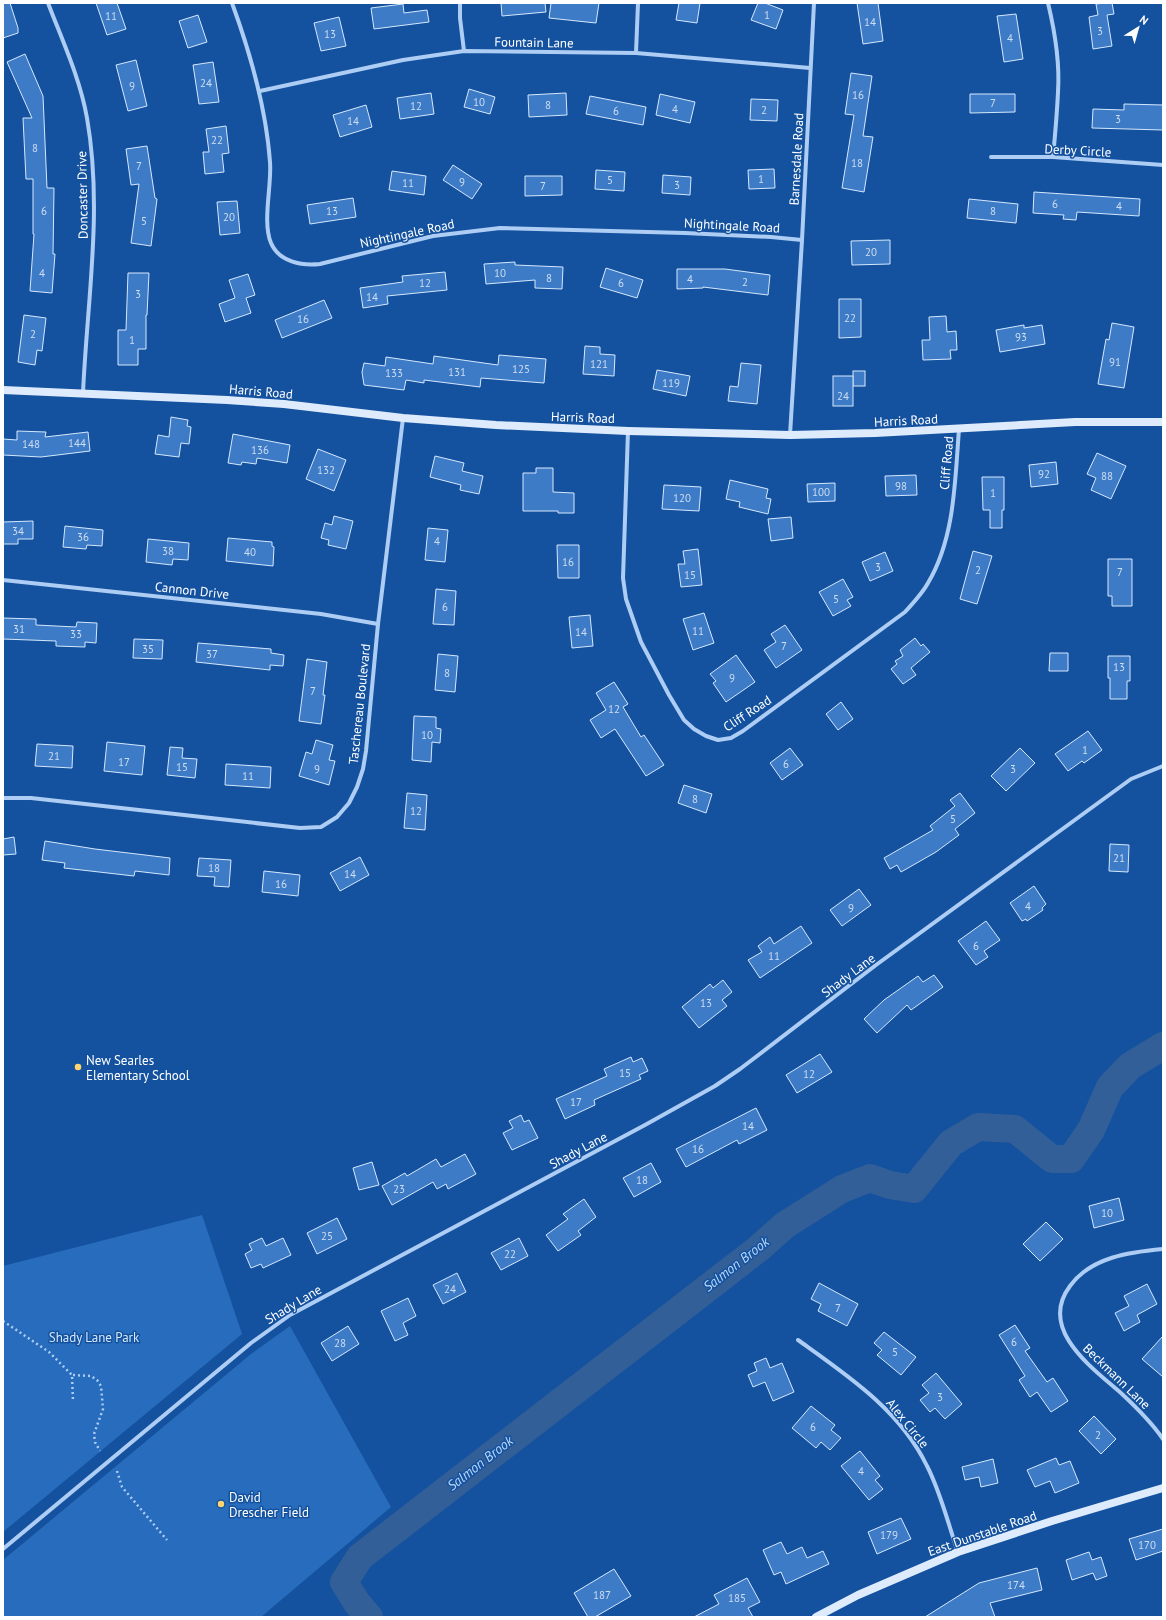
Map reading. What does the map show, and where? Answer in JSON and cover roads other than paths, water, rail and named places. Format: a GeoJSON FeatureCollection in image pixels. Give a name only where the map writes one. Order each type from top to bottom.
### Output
{"type":"FeatureCollection","features":[{"type":"Feature","properties":{"kind":"street","name":"Doncaster Drive"},"geometry":{"type":"LineString","coordinates":[[48,3],[79,86],[87,116],[91,145],[94,206],[83,394]]}},
{"type":"Feature","properties":{"kind":"street","name":"Nightingale Road"},"geometry":{"type":"LineString","coordinates":[[232,3],[255,71],[260,91],[270,163],[268,235],[271,244],[287,260],[307,266],[433,236],[500,228],[685,233],[802,240]]}},
{"type":"Feature","properties":{"kind":"street"},"geometry":{"type":"LineString","coordinates":[[460,3],[460,18],[464,51]]}},
{"type":"Feature","properties":{"kind":"street"},"geometry":{"type":"LineString","coordinates":[[636,53],[638,3]]}},
{"type":"Feature","properties":{"kind":"street","name":"Barnesdale Road"},"geometry":{"type":"LineString","coordinates":[[790,435],[814,3]]}},
{"type":"Feature","properties":{"kind":"street"},"geometry":{"type":"LineString","coordinates":[[1048,3],[1057,48],[1059,92],[1053,157]]}},
{"type":"Feature","properties":{"kind":"street","name":"Fountain Lane"},"geometry":{"type":"LineString","coordinates":[[260,91],[403,60],[464,51],[636,53],[810,68]]}},
{"type":"Feature","properties":{"kind":"street","name":"Derby Circle"},"geometry":{"type":"LineString","coordinates":[[991,157],[1053,157],[1163,165]]}},
{"type":"Feature","properties":{"kind":"street","name":"Harris Road"},"geometry":{"type":"LineString","coordinates":[[3,390],[227,400],[284,404],[403,418],[496,425],[628,431],[790,435],[875,433],[1075,422],[1163,422]]}},
{"type":"Feature","properties":{"kind":"street","name":"Taschereau Boulevard"},"geometry":{"type":"LineString","coordinates":[[3,798],[31,798],[300,828],[321,826],[337,817],[349,803],[357,787],[363,769],[366,751],[378,624],[403,418]]}},
{"type":"Feature","properties":{"kind":"street","name":"Cliff Road"},"geometry":{"type":"LineString","coordinates":[[628,431],[623,556],[623,578],[626,599],[641,642],[684,720],[694,729],[706,736],[718,740],[731,738],[742,731],[905,612],[928,584],[936,568],[947,533],[953,498],[959,429]]}},
{"type":"Feature","properties":{"kind":"street","name":"Cannon Drive"},"geometry":{"type":"LineString","coordinates":[[3,580],[320,614],[378,624]]}},
{"type":"Feature","properties":{"kind":"street","name":"Shady Lane"},"geometry":{"type":"LineString","coordinates":[[3,1549],[251,1343],[290,1315],[631,1133],[715,1086],[740,1069],[876,965],[1131,779],[1163,766]]}},
{"type":"Feature","properties":{"kind":"street","name":"Beckmann Lane"},"geometry":{"type":"LineString","coordinates":[[1163,1249],[1127,1254],[1108,1259],[1088,1268],[1069,1287],[1060,1310],[1061,1323],[1072,1346],[1086,1362],[1147,1420],[1163,1439]]}},
{"type":"Feature","properties":{"kind":"street","name":"Alex Circle"},"geometry":{"type":"LineString","coordinates":[[798,1340],[850,1377],[874,1397],[910,1438],[919,1450],[928,1467],[939,1494],[958,1552]]}},
{"type":"Feature","properties":{"kind":"street","name":"East Dunstable Road"},"geometry":{"type":"LineString","coordinates":[[816,1617],[858,1595],[958,1552],[1052,1521],[1163,1488]]}},
{"type":"Feature","properties":{"kind":"waterway","name":"Salmon Brook"},"geometry":{"type":"LineString","coordinates":[[369,1617],[357,1603],[344,1582],[360,1557],[758,1249],[785,1225],[842,1189],[870,1178],[890,1185],[914,1189],[951,1143],[978,1127],[1015,1129],[1052,1159],[1071,1159],[1091,1130],[1110,1087],[1130,1066],[1163,1046]]}},
{"type":"Feature","properties":{"kind":"place","name":"New Searles Elementary School"},"geometry":{"type":"Point","coordinates":[78,1067]}},
{"type":"Feature","properties":{"kind":"place","name":"David Drescher Field"},"geometry":{"type":"Point","coordinates":[221,1504]}},
{"type":"Feature","properties":{"kind":"park label","name":"Shady Lane Park"},"geometry":{"type":"Point","coordinates":[94,1337]}}]}
